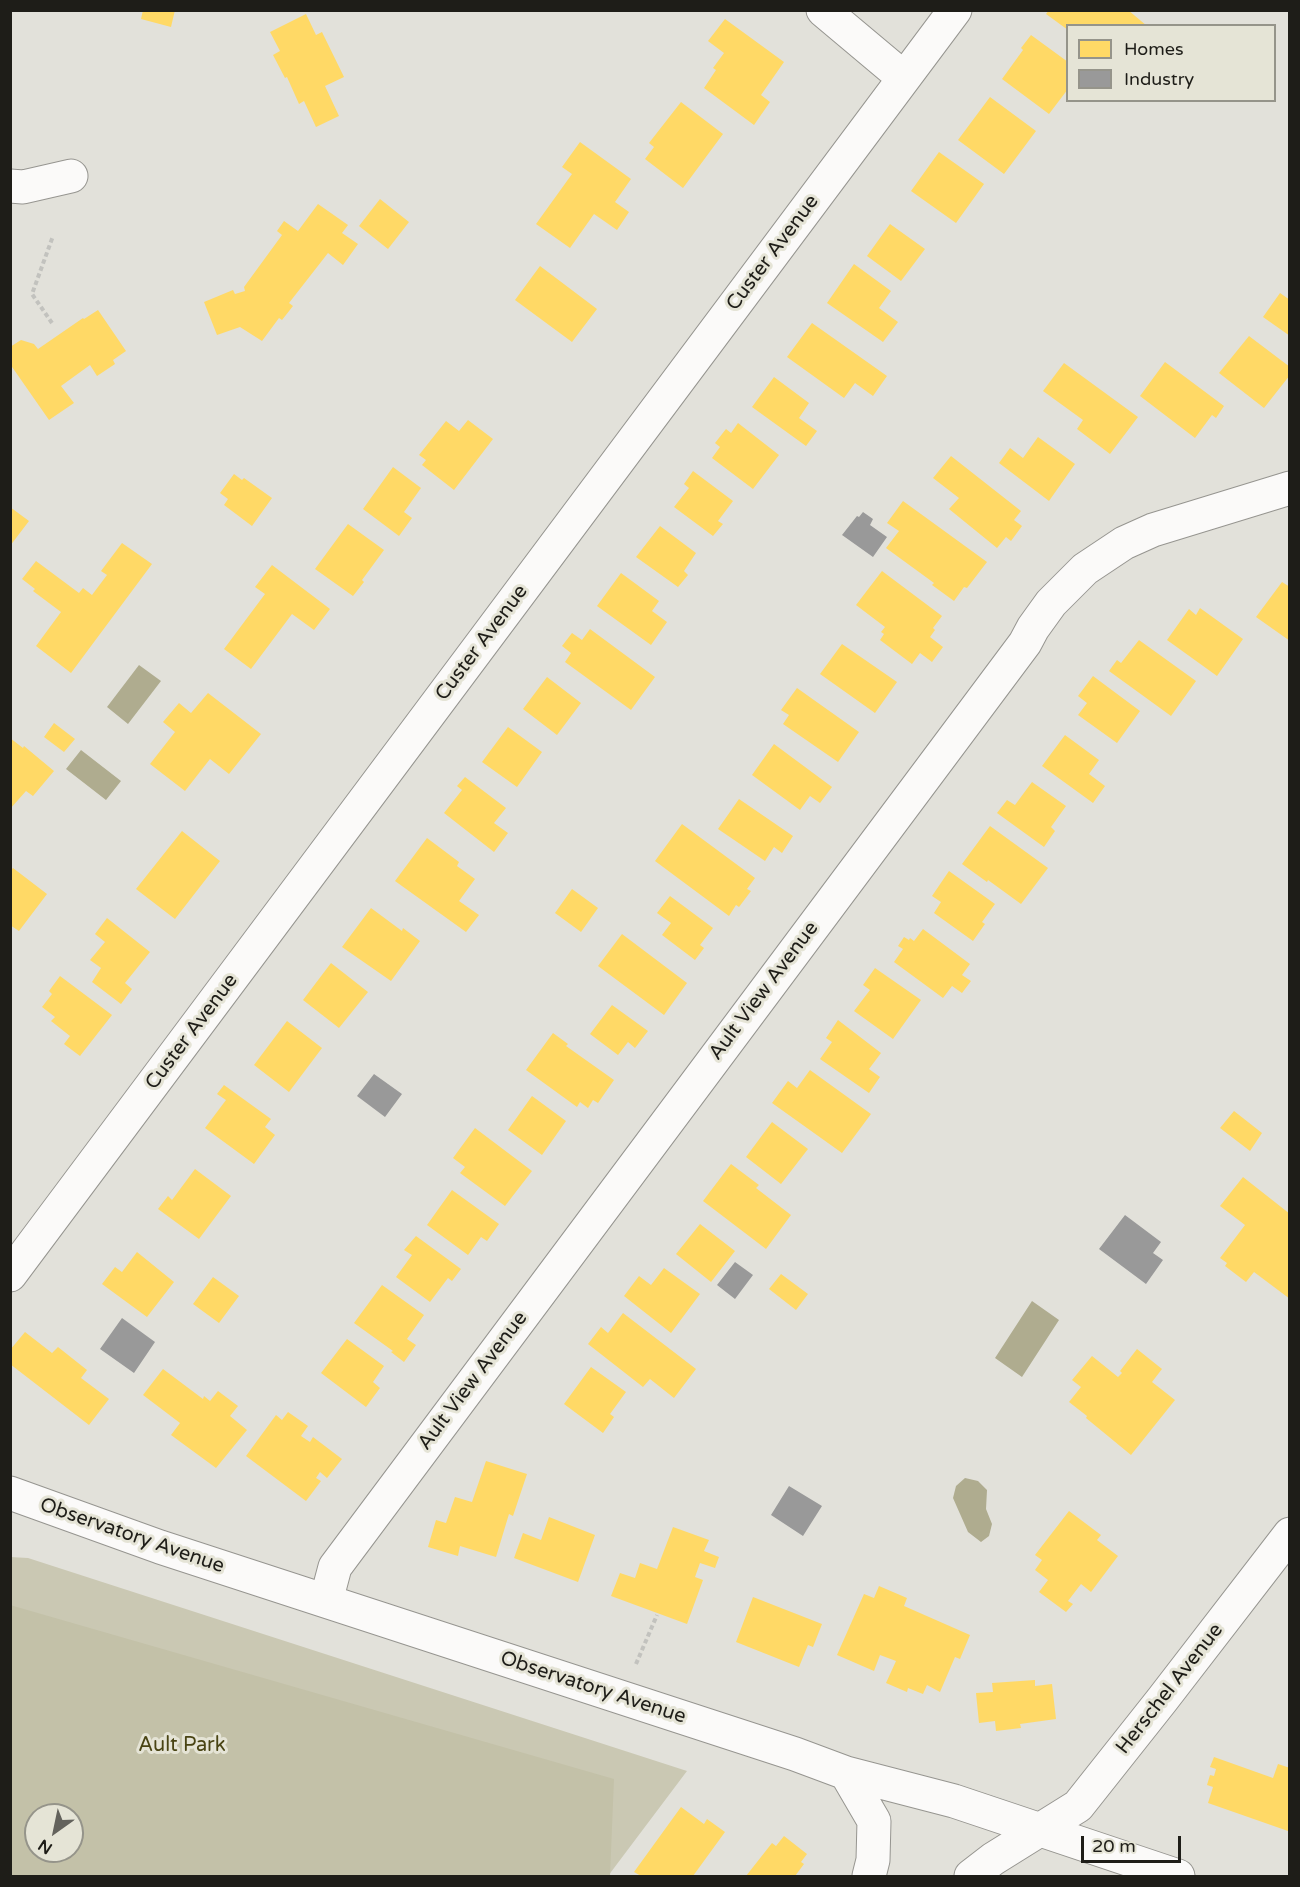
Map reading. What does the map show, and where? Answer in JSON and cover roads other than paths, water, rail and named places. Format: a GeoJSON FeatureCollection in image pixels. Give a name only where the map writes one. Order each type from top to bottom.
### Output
{"type":"FeatureCollection","features":[{"type":"Feature","properties":{"kind":"street"},"geometry":{"type":"LineString","coordinates":[[824,10],[904,78]]}},
{"type":"Feature","properties":{"kind":"street","name":"Custer Avenue"},"geometry":{"type":"LineString","coordinates":[[10,1275],[955,10]]}},
{"type":"Feature","properties":{"kind":"street"},"geometry":{"type":"LineString","coordinates":[[10,186],[23,187],[71,176]]}},
{"type":"Feature","properties":{"kind":"street","name":"Ault View Avenue"},"geometry":{"type":"LineString","coordinates":[[326,1601],[335,1567],[1025,643],[1052,603],[1084,569],[1124,543],[1153,530],[1290,488]]}},
{"type":"Feature","properties":{"kind":"street","name":"Observatory Avenue"},"geometry":{"type":"LineString","coordinates":[[10,1493],[160,1547],[784,1750],[846,1773],[954,1801],[1178,1876]]}},
{"type":"Feature","properties":{"kind":"street","name":"Herschel Avenue"},"geometry":{"type":"LineString","coordinates":[[971,1876],[993,1859],[1078,1806],[1290,1534]]}},
{"type":"Feature","properties":{"kind":"street"},"geometry":{"type":"LineString","coordinates":[[846,1773],[874,1821],[873,1860],[869,1876]]}},
{"type":"Feature","properties":{"kind":"park label","name":"Ault Park"},"geometry":{"type":"Point","coordinates":[182,1746]}}]}
